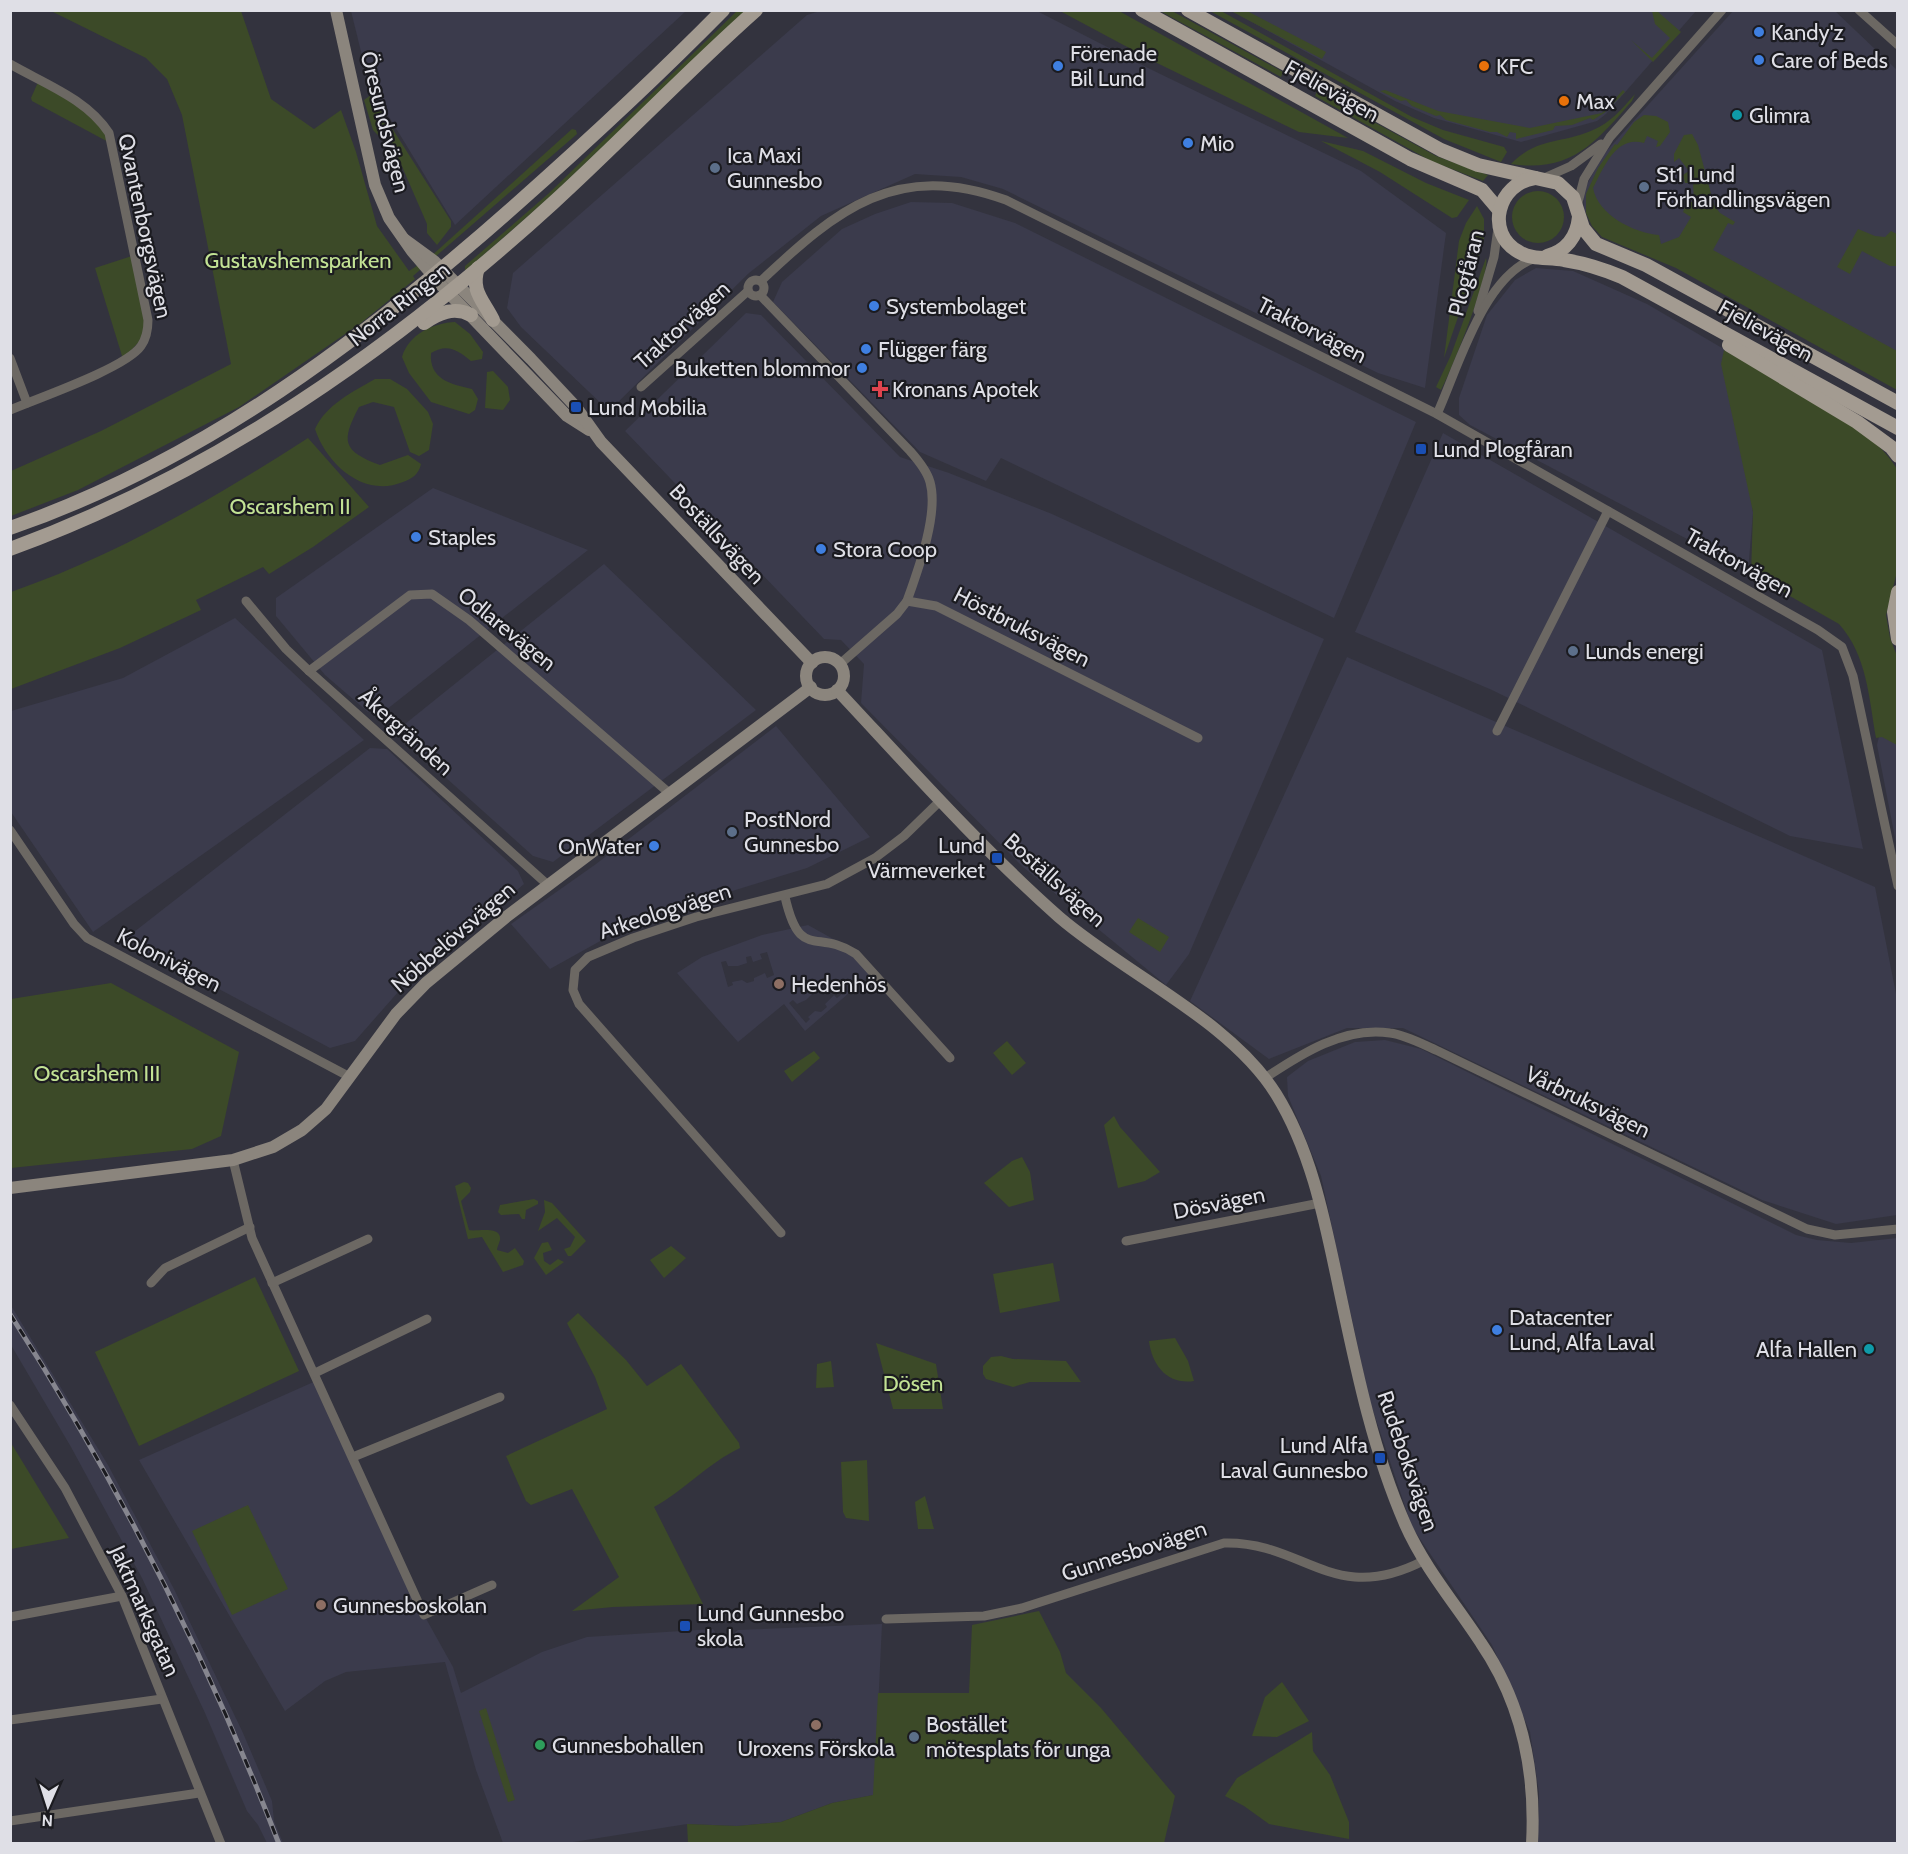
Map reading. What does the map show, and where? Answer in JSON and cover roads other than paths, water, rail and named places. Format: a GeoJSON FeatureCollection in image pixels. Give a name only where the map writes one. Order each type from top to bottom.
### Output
{"type":"FeatureCollection","features":[{"type":"Feature","properties":{"kind":"main road","name":"Norra Ringen"},"geometry":{"type":"LineString","coordinates":[[10,549],[111,509],[198,465],[279,417],[378,347],[448,282],[458,256],[630,102],[723,10]]}},
{"type":"Feature","properties":{"kind":"main road","name":"Norra Ringen"},"geometry":{"type":"LineString","coordinates":[[10,528],[90,495],[187,448],[330,358],[423,286],[448,282],[478,268],[552,204],[756,10]]}},
{"type":"Feature","properties":{"kind":"main road","name":"Fjelievägen"},"geometry":{"type":"LineString","coordinates":[[1142,10],[1410,159],[1482,190],[1499,214],[1503,236],[1523,255],[1602,269],[1679,308],[1898,428]]}},
{"type":"Feature","properties":{"kind":"main road","name":"Fjelievägen"},"geometry":{"type":"LineString","coordinates":[[1188,10],[1441,150],[1478,165],[1541,178],[1563,186],[1578,211],[1585,233],[1596,244],[1646,265],[1898,403]]}},
{"type":"Feature","properties":{"kind":"main road"},"geometry":{"type":"LineString","coordinates":[[1499,214],[1512,187],[1541,178]]}},
{"type":"Feature","properties":{"kind":"main road"},"geometry":{"type":"LineString","coordinates":[[1541,257],[1557,253],[1568,245],[1577,230],[1578,211]]}},
{"type":"Feature","properties":{"kind":"main road"},"geometry":{"type":"LineString","coordinates":[[478,268],[475,279],[476,292],[493,320]]}},
{"type":"Feature","properties":{"kind":"main road"},"geometry":{"type":"LineString","coordinates":[[1679,308],[1719,339],[1857,422],[1891,447],[1898,456]]}},
{"type":"Feature","properties":{"kind":"main road"},"geometry":{"type":"LineString","coordinates":[[378,347],[395,345],[439,313],[456,311],[471,315]]}},
{"type":"Feature","properties":{"kind":"main road"},"geometry":{"type":"LineString","coordinates":[[1898,592],[1894,612],[1898,639]]}},
{"type":"Feature","properties":{"kind":"street","name":"Öresundsvägen"},"geometry":{"type":"LineString","coordinates":[[336,10],[375,185],[389,218],[405,239],[448,282]]}},
{"type":"Feature","properties":{"kind":"street"},"geometry":{"type":"LineString","coordinates":[[1578,211],[1584,180],[1610,137],[1722,10]]}},
{"type":"Feature","properties":{"kind":"street"},"geometry":{"type":"LineString","coordinates":[[1859,10],[1898,45]]}},
{"type":"Feature","properties":{"kind":"street","name":"Qvantenborgsvägen"},"geometry":{"type":"LineString","coordinates":[[10,64],[85,106],[98,117],[109,133],[147,313],[148,328],[145,339],[136,352],[107,369],[27,403]]}},
{"type":"Feature","properties":{"kind":"street"},"geometry":{"type":"LineString","coordinates":[[1541,178],[1571,166],[1610,137]]}},
{"type":"Feature","properties":{"kind":"street","name":"Traktorvägen"},"geometry":{"type":"LineString","coordinates":[[641,387],[748,291],[751,280],[761,281],[821,227],[869,198],[911,187],[962,188],[1006,200],[1437,414],[1836,641],[1847,654],[1853,676],[1898,886]]}},
{"type":"Feature","properties":{"kind":"street","name":"Plogfåran"},"geometry":{"type":"LineString","coordinates":[[1471,336],[1494,257],[1499,214]]}},
{"type":"Feature","properties":{"kind":"street","name":"Plogfåran"},"geometry":{"type":"LineString","coordinates":[[1437,414],[1485,307],[1505,277],[1521,264],[1541,257]]}},
{"type":"Feature","properties":{"kind":"street","name":"Traktorvägen"},"geometry":{"type":"LineString","coordinates":[[760,295],[764,287],[761,281]]}},
{"type":"Feature","properties":{"kind":"street","name":"Boställsvägen"},"geometry":{"type":"LineString","coordinates":[[448,282],[471,315],[567,416],[592,432]]}},
{"type":"Feature","properties":{"kind":"street","name":"Boställsvägen"},"geometry":{"type":"LineString","coordinates":[[448,282],[493,320],[576,406],[592,432],[812,663]]}},
{"type":"Feature","properties":{"kind":"street","name":"Traktorvägen"},"geometry":{"type":"LineString","coordinates":[[748,291],[752,295],[760,295],[910,451],[925,471],[930,482],[932,511],[907,601]]}},
{"type":"Feature","properties":{"kind":"street"},"geometry":{"type":"LineString","coordinates":[[10,358],[27,403],[10,410]]}},
{"type":"Feature","properties":{"kind":"street"},"geometry":{"type":"LineString","coordinates":[[1497,731],[1608,511]]}},
{"type":"Feature","properties":{"kind":"street","name":"Odlarevägen"},"geometry":{"type":"LineString","coordinates":[[309,671],[411,595],[432,594],[463,615],[668,792]]}},
{"type":"Feature","properties":{"kind":"street","name":"Åkergränden"},"geometry":{"type":"LineString","coordinates":[[246,601],[309,671],[548,885]]}},
{"type":"Feature","properties":{"kind":"street"},"geometry":{"type":"LineString","coordinates":[[840,664],[897,614],[907,601]]}},
{"type":"Feature","properties":{"kind":"street","name":"Höstbruksvägen"},"geometry":{"type":"LineString","coordinates":[[907,601],[946,610],[1198,738]]}},
{"type":"Feature","properties":{"kind":"street"},"geometry":{"type":"LineString","coordinates":[[826,657],[840,664],[844,680],[837,690],[824,694],[811,687],[807,676],[812,663],[826,657]]}},
{"type":"Feature","properties":{"kind":"street","name":"Nöbbelövsvägen"},"geometry":{"type":"LineString","coordinates":[[10,1188],[233,1160],[273,1147],[302,1130],[326,1109],[396,1014],[419,990],[548,885],[668,792],[811,687]]}},
{"type":"Feature","properties":{"kind":"street","name":"Boställsvägen"},"geometry":{"type":"LineString","coordinates":[[837,690],[940,801],[1060,917],[1101,950],[1200,1018],[1264,1078]]}},
{"type":"Feature","properties":{"kind":"street","name":"Arkeologvägen"},"geometry":{"type":"LineString","coordinates":[[781,1233],[589,1017],[579,1004],[572,980],[575,970],[588,957],[633,938],[696,917],[785,897],[827,884],[875,858],[904,836],[940,801]]}},
{"type":"Feature","properties":{"kind":"street","name":"Kolonivägen"},"geometry":{"type":"LineString","coordinates":[[10,830],[74,924],[87,938],[350,1077]]}},
{"type":"Feature","properties":{"kind":"street"},"geometry":{"type":"LineString","coordinates":[[785,897],[790,921],[799,934],[808,940],[842,947],[856,954],[950,1058]]}},
{"type":"Feature","properties":{"kind":"street","name":"Vårbruksvägen"},"geometry":{"type":"LineString","coordinates":[[1264,1078],[1298,1056],[1335,1039],[1365,1032],[1389,1033],[1438,1051],[1807,1229],[1835,1235],[1898,1229]]}},
{"type":"Feature","properties":{"kind":"street","name":"Rudeboksvägen"},"geometry":{"type":"LineString","coordinates":[[1264,1078],[1290,1120],[1320,1203],[1365,1410],[1404,1522],[1423,1561],[1481,1643],[1508,1693],[1525,1743],[1530,1767],[1534,1798],[1533,1844]]}},
{"type":"Feature","properties":{"kind":"street"},"geometry":{"type":"LineString","coordinates":[[233,1160],[250,1227],[272,1283],[424,1615],[492,1585]]}},
{"type":"Feature","properties":{"kind":"street","name":"Dösvägen"},"geometry":{"type":"LineString","coordinates":[[1126,1241],[1320,1203]]}},
{"type":"Feature","properties":{"kind":"street"},"geometry":{"type":"LineString","coordinates":[[151,1283],[165,1268],[250,1227]]}},
{"type":"Feature","properties":{"kind":"street"},"geometry":{"type":"LineString","coordinates":[[272,1283],[368,1239]]}},
{"type":"Feature","properties":{"kind":"street"},"geometry":{"type":"LineString","coordinates":[[315,1373],[427,1319]]}},
{"type":"Feature","properties":{"kind":"street"},"geometry":{"type":"LineString","coordinates":[[353,1457],[406,1433],[500,1397]]}},
{"type":"Feature","properties":{"kind":"street","name":"Jaktmarksgatan"},"geometry":{"type":"LineString","coordinates":[[10,1405],[64,1488],[122,1596],[219,1841]]}},
{"type":"Feature","properties":{"kind":"street","name":"Gunnesbovägen"},"geometry":{"type":"LineString","coordinates":[[886,1619],[965,1619],[1022,1608],[1224,1543],[1251,1544],[1323,1570],[1356,1578],[1389,1575],[1423,1561]]}},
{"type":"Feature","properties":{"kind":"street"},"geometry":{"type":"LineString","coordinates":[[10,1617],[122,1596]]}},
{"type":"Feature","properties":{"kind":"street"},"geometry":{"type":"LineString","coordinates":[[10,1720],[162,1699]]}},
{"type":"Feature","properties":{"kind":"street"},"geometry":{"type":"LineString","coordinates":[[10,1821],[199,1792]]}},
{"type":"Feature","properties":{"kind":"railway"},"geometry":{"type":"LineString","coordinates":[[10,1314],[87,1441],[158,1572],[222,1707],[279,1844]]}},
{"type":"Feature","properties":{"kind":"place","name":"Kandy'z"},"geometry":{"type":"Point","coordinates":[1759,32]}},
{"type":"Feature","properties":{"kind":"place","name":"Care of Beds"},"geometry":{"type":"Point","coordinates":[1759,60]}},
{"type":"Feature","properties":{"kind":"place","name":"Förenade Bil Lund"},"geometry":{"type":"Point","coordinates":[1058,66]}},
{"type":"Feature","properties":{"kind":"place","name":"KFC"},"geometry":{"type":"Point","coordinates":[1484,66]}},
{"type":"Feature","properties":{"kind":"place","name":"Max"},"geometry":{"type":"Point","coordinates":[1564,101]}},
{"type":"Feature","properties":{"kind":"place","name":"Glimra"},"geometry":{"type":"Point","coordinates":[1737,115]}},
{"type":"Feature","properties":{"kind":"place","name":"Mio"},"geometry":{"type":"Point","coordinates":[1188,143]}},
{"type":"Feature","properties":{"kind":"place","name":"Ica Maxi Gunnesbo"},"geometry":{"type":"Point","coordinates":[715,168]}},
{"type":"Feature","properties":{"kind":"place","name":"St1 Lund Förhandlingsvägen"},"geometry":{"type":"Point","coordinates":[1644,187]}},
{"type":"Feature","properties":{"kind":"place","name":"Systembolaget"},"geometry":{"type":"Point","coordinates":[874,306]}},
{"type":"Feature","properties":{"kind":"place","name":"Flügger färg"},"geometry":{"type":"Point","coordinates":[866,349]}},
{"type":"Feature","properties":{"kind":"place","name":"Buketten blommor"},"geometry":{"type":"Point","coordinates":[862,368]}},
{"type":"Feature","properties":{"kind":"place","name":"Kronans Apotek"},"geometry":{"type":"Point","coordinates":[880,389]}},
{"type":"Feature","properties":{"kind":"place","name":"Lund Mobilia"},"geometry":{"type":"Point","coordinates":[576,407]}},
{"type":"Feature","properties":{"kind":"place","name":"Lund Plogfåran"},"geometry":{"type":"Point","coordinates":[1421,449]}},
{"type":"Feature","properties":{"kind":"place","name":"Staples"},"geometry":{"type":"Point","coordinates":[416,537]}},
{"type":"Feature","properties":{"kind":"place","name":"Stora Coop"},"geometry":{"type":"Point","coordinates":[821,549]}},
{"type":"Feature","properties":{"kind":"place","name":"Lunds energi"},"geometry":{"type":"Point","coordinates":[1573,651]}},
{"type":"Feature","properties":{"kind":"place","name":"PostNord Gunnesbo"},"geometry":{"type":"Point","coordinates":[732,832]}},
{"type":"Feature","properties":{"kind":"place","name":"OnWater"},"geometry":{"type":"Point","coordinates":[654,846]}},
{"type":"Feature","properties":{"kind":"place","name":"Lund Värmeverket"},"geometry":{"type":"Point","coordinates":[997,858]}},
{"type":"Feature","properties":{"kind":"place","name":"Hedenhös"},"geometry":{"type":"Point","coordinates":[779,984]}},
{"type":"Feature","properties":{"kind":"place","name":"Datacenter Lund, Alfa Laval"},"geometry":{"type":"Point","coordinates":[1497,1330]}},
{"type":"Feature","properties":{"kind":"place","name":"Alfa Hallen"},"geometry":{"type":"Point","coordinates":[1869,1349]}},
{"type":"Feature","properties":{"kind":"place","name":"Lund Alfa Laval Gunnesbo"},"geometry":{"type":"Point","coordinates":[1380,1458]}},
{"type":"Feature","properties":{"kind":"place","name":"Gunnesboskolan"},"geometry":{"type":"Point","coordinates":[321,1605]}},
{"type":"Feature","properties":{"kind":"place","name":"Lund Gunnesbo skola"},"geometry":{"type":"Point","coordinates":[685,1626]}},
{"type":"Feature","properties":{"kind":"place","name":"Uroxens Förskola"},"geometry":{"type":"Point","coordinates":[816,1725]}},
{"type":"Feature","properties":{"kind":"place","name":"Bostället mötesplats för unga"},"geometry":{"type":"Point","coordinates":[914,1737]}},
{"type":"Feature","properties":{"kind":"place","name":"Gunnesbohallen"},"geometry":{"type":"Point","coordinates":[540,1745]}},
{"type":"Feature","properties":{"kind":"park label","name":"Gustavshemsparken"},"geometry":{"type":"Point","coordinates":[298,260]}},
{"type":"Feature","properties":{"kind":"park label","name":"Oscarshem II"},"geometry":{"type":"Point","coordinates":[290,506]}},
{"type":"Feature","properties":{"kind":"park label","name":"Oscarshem III"},"geometry":{"type":"Point","coordinates":[97,1073]}},
{"type":"Feature","properties":{"kind":"park label","name":"Dösen"},"geometry":{"type":"Point","coordinates":[913,1383]}}]}
